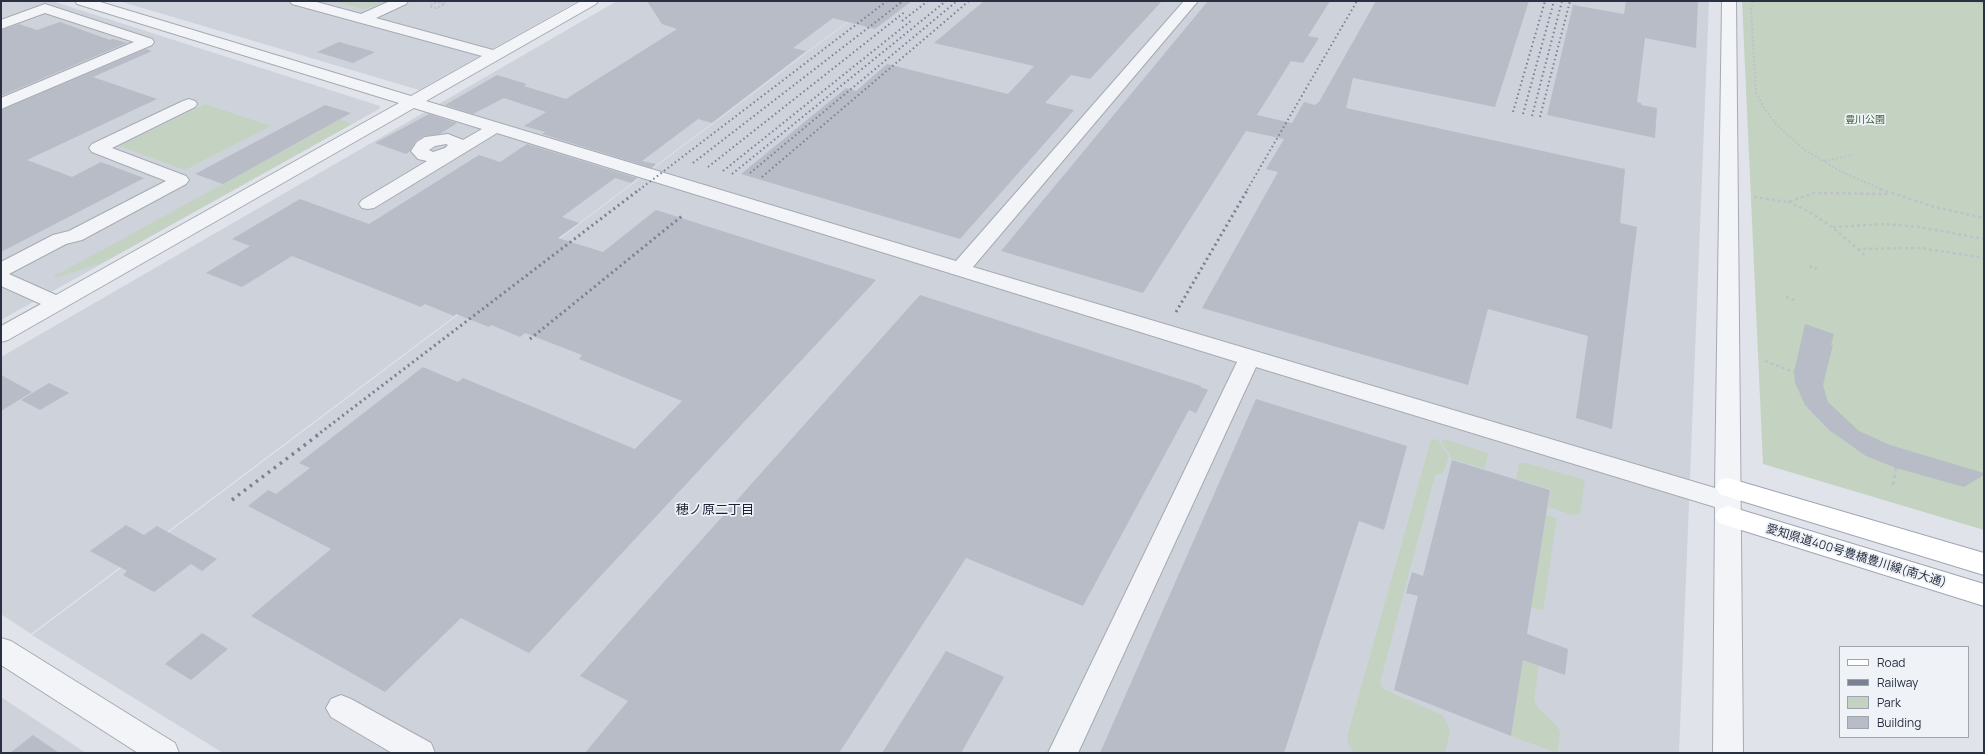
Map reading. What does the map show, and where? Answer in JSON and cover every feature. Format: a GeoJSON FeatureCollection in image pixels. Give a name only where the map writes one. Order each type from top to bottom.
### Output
{"type":"FeatureCollection","features":[{"type":"Feature","properties":{"kind":"main road"},"geometry":{"type":"LineString","coordinates":[[1728,502],[1984,564]]}},
{"type":"Feature","properties":{"kind":"main road","name":"愛知県道400号豊橋豊川線(南大通)"},"geometry":{"type":"LineString","coordinates":[[1728,502],[1984,595]]}},
{"type":"Feature","properties":{"kind":"street"},"geometry":{"type":"LineString","coordinates":[[82,1],[961,268],[1250,358],[1728,502]]}},
{"type":"Feature","properties":{"kind":"street"},"geometry":{"type":"LineString","coordinates":[[296,1],[495,55]]}},
{"type":"Feature","properties":{"kind":"street"},"geometry":{"type":"LineString","coordinates":[[362,19],[401,1]]}},
{"type":"Feature","properties":{"kind":"street"},"geometry":{"type":"LineString","coordinates":[[1,335],[591,1]]}},
{"type":"Feature","properties":{"kind":"street"},"geometry":{"type":"LineString","coordinates":[[961,268],[1191,1]]}},
{"type":"Feature","properties":{"kind":"street"},"geometry":{"type":"LineString","coordinates":[[1728,753],[1729,1]]}},
{"type":"Feature","properties":{"kind":"street"},"geometry":{"type":"LineString","coordinates":[[1,25],[45,8],[147,42],[1,104]]}},
{"type":"Feature","properties":{"kind":"street"},"geometry":{"type":"LineString","coordinates":[[1,270],[60,239],[75,236],[180,180],[98,148],[189,104]]}},
{"type":"Feature","properties":{"kind":"street"},"geometry":{"type":"LineString","coordinates":[[368,204],[496,127]]}},
{"type":"Feature","properties":{"kind":"street"},"geometry":{"type":"LineString","coordinates":[[1,278],[56,303]]}},
{"type":"Feature","properties":{"kind":"street"},"geometry":{"type":"LineString","coordinates":[[1063,753],[1250,358]]}},
{"type":"Feature","properties":{"kind":"street"},"geometry":{"type":"LineString","coordinates":[[1,650],[164,753]]}},
{"type":"Feature","properties":{"kind":"street"},"geometry":{"type":"LineString","coordinates":[[341,708],[420,753]]}},
{"type":"Feature","properties":{"kind":"path"},"geometry":{"type":"LineString","coordinates":[[1754,1],[1750,8],[1756,92],[1764,108],[1776,124],[1805,150],[1842,172],[1892,194],[1931,206],[1984,218]]}},
{"type":"Feature","properties":{"kind":"path"},"geometry":{"type":"LineString","coordinates":[[1973,1],[1984,4]]}},
{"type":"Feature","properties":{"kind":"path"},"geometry":{"type":"LineString","coordinates":[[439,2],[444,3],[442,7],[430,7],[439,2]]}},
{"type":"Feature","properties":{"kind":"path"},"geometry":{"type":"LineString","coordinates":[[1823,162],[1853,155]]}},
{"type":"Feature","properties":{"kind":"path"},"geometry":{"type":"LineString","coordinates":[[1788,202],[1814,193],[1892,194]]}},
{"type":"Feature","properties":{"kind":"path"},"geometry":{"type":"LineString","coordinates":[[1754,197],[1788,202],[1810,212],[1832,227],[1864,255]]}},
{"type":"Feature","properties":{"kind":"path"},"geometry":{"type":"LineString","coordinates":[[1832,227],[1851,224],[1885,224],[1919,227],[1984,239]]}},
{"type":"Feature","properties":{"kind":"path"},"geometry":{"type":"LineString","coordinates":[[1858,249],[1893,247],[1921,248],[1984,258]]}},
{"type":"Feature","properties":{"kind":"path"},"geometry":{"type":"LineString","coordinates":[[1809,266],[1817,269]]}},
{"type":"Feature","properties":{"kind":"path"},"geometry":{"type":"LineString","coordinates":[[1786,297],[1797,301]]}},
{"type":"Feature","properties":{"kind":"path"},"geometry":{"type":"LineString","coordinates":[[1765,361],[1794,372]]}},
{"type":"Feature","properties":{"kind":"path"},"geometry":{"type":"LineString","coordinates":[[1893,485],[1896,468]]}},
{"type":"Feature","properties":{"kind":"shaded area"},"geometry":{"type":"Polygon","coordinates":[[[1,1],[52,1],[380,106],[379,109],[1,320],[1,1]]]}},
{"type":"Feature","properties":{"kind":"shaded area"},"geometry":{"type":"Polygon","coordinates":[[[119,1],[578,1],[419,90],[119,1]]]}},
{"type":"Feature","properties":{"kind":"shaded area"},"geometry":{"type":"Polygon","coordinates":[[[617,1],[875,1],[31,634],[1,614],[1,357],[617,1]]]}},
{"type":"Feature","properties":{"kind":"shaded area"},"geometry":{"type":"Polygon","coordinates":[[[876,1],[1709,1],[1679,753],[223,753],[32,635],[876,1]]]}},
{"type":"Feature","properties":{"kind":"shaded area"},"geometry":{"type":"Polygon","coordinates":[[[1,697],[86,753],[1,753],[1,697]]]}},
{"type":"Feature","properties":{"kind":"green space"},"geometry":{"type":"Polygon","coordinates":[[[334,1],[385,1],[362,9],[334,1]]]}},
{"type":"Feature","properties":{"kind":"green space","name":"豊川公園"},"geometry":{"type":"Polygon","coordinates":[[[1742,1],[1984,1],[1984,530],[1763,464],[1742,1]]]}},
{"type":"Feature","properties":{"kind":"green space"},"geometry":{"type":"Polygon","coordinates":[[[205,104],[271,126],[185,170],[119,146],[205,104]]]}},
{"type":"Feature","properties":{"kind":"green space"},"geometry":{"type":"Polygon","coordinates":[[[334,117],[352,124],[104,262],[56,278],[53,277],[325,128],[319,126],[334,117]]]}},
{"type":"Feature","properties":{"kind":"green space"},"geometry":{"type":"Polygon","coordinates":[[[1431,440],[1438,440],[1448,455],[1448,460],[1443,473],[1435,475],[1380,683],[1383,689],[1442,715],[1450,731],[1445,753],[1354,753],[1349,746],[1347,737],[1431,440]]]}},
{"type":"Feature","properties":{"kind":"green space"},"geometry":{"type":"Polygon","coordinates":[[[1447,440],[1488,453],[1485,469],[1452,459],[1441,441],[1447,440]]]}},
{"type":"Feature","properties":{"kind":"green space"},"geometry":{"type":"Polygon","coordinates":[[[1519,463],[1525,463],[1585,480],[1580,514],[1573,515],[1548,507],[1551,489],[1516,479],[1519,463]]]}},
{"type":"Feature","properties":{"kind":"green space"},"geometry":{"type":"Polygon","coordinates":[[[1546,515],[1557,518],[1543,611],[1531,607],[1546,515]]]}},
{"type":"Feature","properties":{"kind":"green space"},"geometry":{"type":"Polygon","coordinates":[[[1523,660],[1539,666],[1534,700],[1539,709],[1558,727],[1560,733],[1558,751],[1554,752],[1511,736],[1523,660]]]}},
{"type":"Feature","properties":{"kind":"building"},"geometry":{"type":"Polygon","coordinates":[[[647,1],[912,1],[875,29],[833,18],[793,48],[806,51],[712,123],[698,119],[642,161],[656,164],[652,168],[542,134],[545,132],[524,126],[546,112],[504,98],[473,114],[445,105],[497,75],[527,84],[524,86],[566,99],[677,29],[662,24],[647,1]]]}},
{"type":"Feature","properties":{"kind":"building"},"geometry":{"type":"Polygon","coordinates":[[[984,1],[1162,1],[1090,79],[1071,75],[1045,103],[1074,110],[960,239],[741,174],[846,88],[856,91],[887,64],[1008,94],[1034,66],[934,43],[984,1]]]}},
{"type":"Feature","properties":{"kind":"building"},"geometry":{"type":"Polygon","coordinates":[[[1208,1],[1330,1],[1308,36],[1319,38],[1303,63],[1291,61],[1257,115],[1292,123],[1304,102],[1315,105],[1319,102],[1376,1],[1529,1],[1495,107],[1353,78],[1346,108],[1625,169],[1620,223],[1637,227],[1612,429],[1576,418],[1588,336],[1488,309],[1468,385],[1202,308],[1278,172],[1266,169],[1284,139],[1246,131],[1143,293],[1001,251],[1208,1]]]}},
{"type":"Feature","properties":{"kind":"building"},"geometry":{"type":"Polygon","coordinates":[[[1626,1],[1698,1],[1696,48],[1645,38],[1637,102],[1641,103],[1641,105],[1657,108],[1655,138],[1547,115],[1573,5],[1624,14],[1626,1]]]}},
{"type":"Feature","properties":{"kind":"building"},"geometry":{"type":"Polygon","coordinates":[[[60,22],[110,40],[113,39],[127,43],[1,96],[1,30],[19,24],[37,30],[60,22]]]}},
{"type":"Feature","properties":{"kind":"building"},"geometry":{"type":"Polygon","coordinates":[[[339,42],[375,52],[353,63],[317,52],[339,42]]]}},
{"type":"Feature","properties":{"kind":"building"},"geometry":{"type":"Polygon","coordinates":[[[146,49],[152,51],[93,77],[157,99],[27,160],[72,177],[101,162],[144,178],[1,252],[1,110],[146,49]]]}},
{"type":"Feature","properties":{"kind":"building"},"geometry":{"type":"Polygon","coordinates":[[[325,105],[351,113],[223,184],[195,174],[325,105]]]}},
{"type":"Feature","properties":{"kind":"building"},"geometry":{"type":"Polygon","coordinates":[[[429,114],[457,123],[440,134],[424,136],[416,141],[410,151],[406,154],[375,143],[429,114]]]}},
{"type":"Feature","properties":{"kind":"building"},"geometry":{"type":"Polygon","coordinates":[[[527,144],[637,178],[631,183],[615,178],[562,217],[579,223],[558,238],[603,252],[656,210],[876,280],[529,653],[461,618],[385,692],[251,616],[331,549],[248,506],[268,490],[276,494],[310,468],[299,463],[423,367],[458,382],[463,378],[635,449],[682,401],[579,359],[582,355],[525,333],[520,337],[491,325],[489,327],[456,314],[454,316],[425,304],[421,307],[292,256],[242,287],[206,273],[250,246],[232,239],[300,199],[369,224],[479,155],[500,162],[527,144]]]}},
{"type":"Feature","properties":{"kind":"building"},"geometry":{"type":"Polygon","coordinates":[[[920,295],[1201,386],[1200,387],[1208,390],[1196,413],[1189,410],[1083,606],[966,558],[839,753],[585,753],[628,701],[580,676],[920,295]]]}},
{"type":"Feature","properties":{"kind":"building"},"geometry":{"type":"Polygon","coordinates":[[[1805,324],[1834,334],[1831,345],[1833,345],[1823,385],[1828,402],[1859,431],[1890,445],[1984,473],[1984,475],[1964,487],[1896,468],[1866,456],[1829,430],[1805,405],[1795,383],[1794,372],[1805,324]]]}},
{"type":"Feature","properties":{"kind":"building"},"geometry":{"type":"Polygon","coordinates":[[[1,375],[32,392],[1,411],[1,375]]]}},
{"type":"Feature","properties":{"kind":"building"},"geometry":{"type":"Polygon","coordinates":[[[49,383],[69,393],[40,410],[21,400],[49,383]]]}},
{"type":"Feature","properties":{"kind":"building"},"geometry":{"type":"Polygon","coordinates":[[[1256,399],[1407,446],[1384,530],[1359,521],[1284,753],[1100,753],[1256,399]]]}},
{"type":"Feature","properties":{"kind":"building"},"geometry":{"type":"Polygon","coordinates":[[[1452,460],[1550,490],[1527,634],[1568,649],[1565,675],[1523,660],[1511,736],[1394,690],[1418,596],[1406,593],[1412,572],[1423,576],[1452,460]]]}},
{"type":"Feature","properties":{"kind":"building"},"geometry":{"type":"Polygon","coordinates":[[[126,525],[144,535],[157,526],[217,559],[202,571],[191,564],[154,592],[123,575],[127,571],[90,551],[126,525]]]}},
{"type":"Feature","properties":{"kind":"building"},"geometry":{"type":"Polygon","coordinates":[[[202,633],[228,649],[191,680],[165,664],[202,633]]]}},
{"type":"Feature","properties":{"kind":"building"},"geometry":{"type":"Polygon","coordinates":[[[946,651],[1004,677],[961,753],[882,753],[946,651]]]}},
{"type":"Feature","properties":{"kind":"building"},"geometry":{"type":"Polygon","coordinates":[[[33,735],[59,753],[10,753],[33,735]]]}},
{"type":"Feature","properties":{"kind":"railway"},"geometry":{"type":"LineString","coordinates":[[639,190],[887,1]]}},
{"type":"Feature","properties":{"kind":"railway"},"geometry":{"type":"LineString","coordinates":[[693,163],[903,1]]}},
{"type":"Feature","properties":{"kind":"railway"},"geometry":{"type":"LineString","coordinates":[[902,21],[928,1]]}},
{"type":"Feature","properties":{"kind":"railway"},"geometry":{"type":"LineString","coordinates":[[732,174],[946,1]]}},
{"type":"Feature","properties":{"kind":"railway"},"geometry":{"type":"LineString","coordinates":[[750,173],[957,1]]}},
{"type":"Feature","properties":{"kind":"railway"},"geometry":{"type":"LineString","coordinates":[[762,177],[969,1]]}},
{"type":"Feature","properties":{"kind":"railway"},"geometry":{"type":"LineString","coordinates":[[1247,190],[1357,1]]}},
{"type":"Feature","properties":{"kind":"railway"},"geometry":{"type":"LineString","coordinates":[[1513,112],[1545,1]]}},
{"type":"Feature","properties":{"kind":"railway"},"geometry":{"type":"LineString","coordinates":[[1523,114],[1554,1]]}},
{"type":"Feature","properties":{"kind":"railway"},"geometry":{"type":"LineString","coordinates":[[1532,116],[1562,1]]}},
{"type":"Feature","properties":{"kind":"railway"},"geometry":{"type":"LineString","coordinates":[[1540,117],[1570,1]]}},
{"type":"Feature","properties":{"kind":"railway"},"geometry":{"type":"LineString","coordinates":[[708,167],[906,11]]}},
{"type":"Feature","properties":{"kind":"railway"},"geometry":{"type":"LineString","coordinates":[[723,171],[912,20]]}},
{"type":"Feature","properties":{"kind":"railway"},"geometry":{"type":"LineString","coordinates":[[316,436],[640,189]]}},
{"type":"Feature","properties":{"kind":"railway"},"geometry":{"type":"LineString","coordinates":[[1176,312],[1248,189]]}},
{"type":"Feature","properties":{"kind":"railway"},"geometry":{"type":"LineString","coordinates":[[530,339],[682,216]]}},
{"type":"Feature","properties":{"kind":"railway"},"geometry":{"type":"LineString","coordinates":[[232,500],[318,435]]}},
{"type":"Feature","properties":{"kind":"district","name":"穂ノ原二丁目"},"geometry":{"type":"Point","coordinates":[715,510]}}]}
